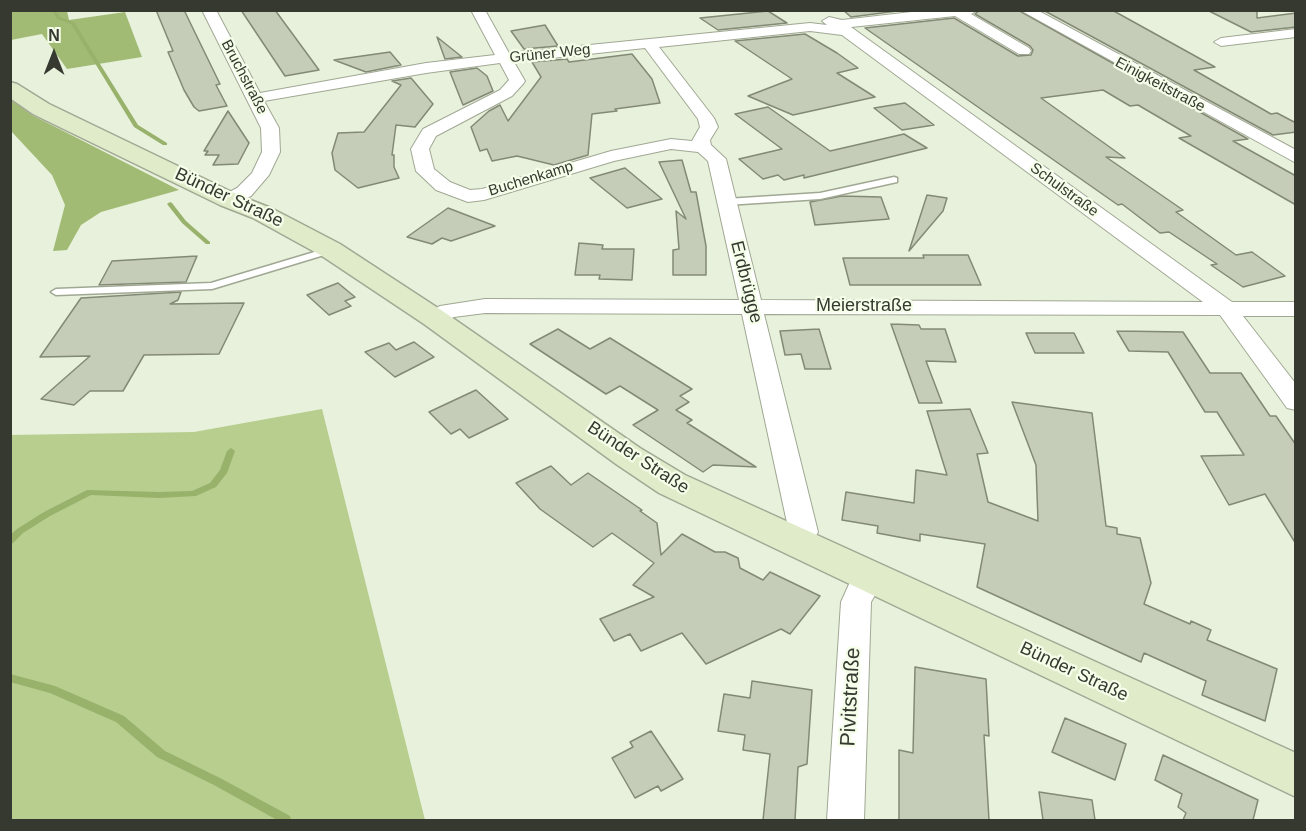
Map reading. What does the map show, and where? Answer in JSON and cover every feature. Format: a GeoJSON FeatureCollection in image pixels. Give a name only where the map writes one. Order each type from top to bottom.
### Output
{"type":"FeatureCollection","features":[{"type":"Feature","properties":{"kind":"main road","name":"Bünder Straße"},"geometry":{"type":"LineString","coordinates":[[10,88],[41,109],[229,200],[262,213],[331,250],[434,318],[628,456],[672,484],[1296,776]]}},
{"type":"Feature","properties":{"kind":"street","name":"Bruchstraße"},"geometry":{"type":"LineString","coordinates":[[209,10],[270,128],[271,152],[260,174],[244,192],[229,200]]}},
{"type":"Feature","properties":{"kind":"street"},"geometry":{"type":"LineString","coordinates":[[478,10],[506,58]]}},
{"type":"Feature","properties":{"kind":"street","name":"Einigkeitstraße"},"geometry":{"type":"LineString","coordinates":[[1026,10],[1296,158]]}},
{"type":"Feature","properties":{"kind":"street","name":"Grüner Weg"},"geometry":{"type":"LineString","coordinates":[[256,98],[384,74],[506,58],[649,44],[810,18],[844,27],[965,11]]}},
{"type":"Feature","properties":{"kind":"street"},"geometry":{"type":"LineString","coordinates":[[965,11],[1024,51]]}},
{"type":"Feature","properties":{"kind":"street","name":"Schulstraße"},"geometry":{"type":"LineString","coordinates":[[844,27],[1226,308],[1296,402]]}},
{"type":"Feature","properties":{"kind":"street"},"geometry":{"type":"LineString","coordinates":[[1221,42],[1296,33]]}},
{"type":"Feature","properties":{"kind":"street","name":"Erdbrügge"},"geometry":{"type":"LineString","coordinates":[[649,44],[706,118],[709,127],[704,140],[717,159],[804,532],[797,544]]}},
{"type":"Feature","properties":{"kind":"street","name":"Buchenkamp"},"geometry":{"type":"LineString","coordinates":[[506,58],[517,81],[506,93],[429,133],[420,149],[425,171],[443,186],[468,196],[484,194],[611,156],[704,140]]}},
{"type":"Feature","properties":{"kind":"street"},"geometry":{"type":"LineString","coordinates":[[1270,144],[1296,140]]}},
{"type":"Feature","properties":{"kind":"street","name":"Meierstraße"},"geometry":{"type":"LineString","coordinates":[[434,318],[448,311],[485,306],[1296,309]]}},
{"type":"Feature","properties":{"kind":"street","name":"Pivitstraße"},"geometry":{"type":"LineString","coordinates":[[845,820],[856,602],[870,578]]}},
{"type":"Feature","properties":{"kind":"lane"},"geometry":{"type":"LineString","coordinates":[[726,202],[820,196],[894,180]]}},
{"type":"Feature","properties":{"kind":"lane"},"geometry":{"type":"LineString","coordinates":[[56,292],[212,286],[331,250]]}},
{"type":"Feature","properties":{"kind":"green space"},"geometry":{"type":"Polygon","coordinates":[[[11,10],[67,11],[69,20],[125,12],[142,57],[67,69],[42,34],[11,40],[11,10]]]}},
{"type":"Feature","properties":{"kind":"green space"},"geometry":{"type":"Polygon","coordinates":[[[11,100],[32,115],[179,190],[101,212],[81,225],[67,250],[53,251],[65,205],[52,175],[11,131],[11,100]]]}},
{"type":"Feature","properties":{"kind":"green space"},"geometry":{"type":"Polygon","coordinates":[[[322,409],[425,820],[11,820],[11,435],[194,432],[322,409]]]}},
{"type":"Feature","properties":{"kind":"building"},"geometry":{"type":"Polygon","coordinates":[[[156,10],[184,10],[220,84],[216,85],[227,106],[199,111],[194,107],[168,52],[173,51],[156,10]]]}},
{"type":"Feature","properties":{"kind":"building"},"geometry":{"type":"Polygon","coordinates":[[[241,10],[275,10],[319,70],[285,76],[241,10]]]}},
{"type":"Feature","properties":{"kind":"building"},"geometry":{"type":"Polygon","coordinates":[[[843,10],[905,10],[851,17],[843,10]]]}},
{"type":"Feature","properties":{"kind":"building"},"geometry":{"type":"Polygon","coordinates":[[[980,10],[1018,10],[1248,139],[1233,141],[1296,176],[1296,205],[1179,138],[1191,136],[1138,105],[1130,106],[1103,90],[1041,98],[1125,158],[1106,157],[1183,210],[1176,212],[1236,255],[1252,252],[1285,276],[1243,287],[1211,265],[1217,264],[1169,232],[1160,233],[1122,204],[1118,205],[865,28],[954,18],[1018,56],[1031,55],[1033,50],[1030,46],[975,14],[980,10]]]}},
{"type":"Feature","properties":{"kind":"building"},"geometry":{"type":"Polygon","coordinates":[[[1043,10],[1112,10],[1215,67],[1194,70],[1271,114],[1277,113],[1296,123],[1296,132],[1273,135],[1043,10]]]}},
{"type":"Feature","properties":{"kind":"building"},"geometry":{"type":"Polygon","coordinates":[[[1207,10],[1257,10],[1257,18],[1296,13],[1296,27],[1251,32],[1207,10]]]}},
{"type":"Feature","properties":{"kind":"building"},"geometry":{"type":"Polygon","coordinates":[[[768,11],[787,23],[718,30],[700,18],[768,11]]]}},
{"type":"Feature","properties":{"kind":"building"},"geometry":{"type":"Polygon","coordinates":[[[545,25],[558,46],[524,49],[511,31],[545,25]]]}},
{"type":"Feature","properties":{"kind":"building"},"geometry":{"type":"Polygon","coordinates":[[[805,34],[858,68],[837,73],[875,97],[793,115],[748,96],[792,79],[735,41],[805,34]]]}},
{"type":"Feature","properties":{"kind":"building"},"geometry":{"type":"Polygon","coordinates":[[[437,37],[462,57],[445,59],[437,37]]]}},
{"type":"Feature","properties":{"kind":"building"},"geometry":{"type":"Polygon","coordinates":[[[390,52],[401,65],[366,72],[334,60],[390,52]]]}},
{"type":"Feature","properties":{"kind":"building"},"geometry":{"type":"Polygon","coordinates":[[[632,54],[652,79],[660,103],[592,114],[588,155],[554,165],[517,156],[492,161],[487,149],[480,151],[471,127],[489,111],[500,105],[508,121],[541,77],[532,62],[567,59],[569,62],[632,54]]]}},
{"type":"Feature","properties":{"kind":"building"},"geometry":{"type":"Polygon","coordinates":[[[477,68],[487,76],[493,91],[463,105],[450,72],[477,68]]]}},
{"type":"Feature","properties":{"kind":"building"},"geometry":{"type":"Polygon","coordinates":[[[411,78],[433,104],[415,127],[396,125],[392,155],[394,155],[394,167],[399,178],[358,188],[335,170],[332,153],[338,133],[364,132],[401,85],[392,81],[411,78]]]}},
{"type":"Feature","properties":{"kind":"building"},"geometry":{"type":"Polygon","coordinates":[[[905,103],[934,125],[902,130],[874,108],[905,103]]]}},
{"type":"Feature","properties":{"kind":"building"},"geometry":{"type":"Polygon","coordinates":[[[768,107],[830,151],[904,134],[927,148],[804,178],[804,175],[784,180],[778,175],[763,179],[739,159],[782,149],[735,114],[768,107]]]}},
{"type":"Feature","properties":{"kind":"building"},"geometry":{"type":"Polygon","coordinates":[[[228,111],[249,143],[238,164],[213,165],[219,155],[205,155],[208,151],[204,151],[228,111]]]}},
{"type":"Feature","properties":{"kind":"building"},"geometry":{"type":"Polygon","coordinates":[[[682,160],[691,192],[696,192],[706,246],[706,275],[673,275],[673,250],[679,249],[676,211],[686,219],[659,162],[682,160]]]}},
{"type":"Feature","properties":{"kind":"building"},"geometry":{"type":"Polygon","coordinates":[[[625,168],[662,199],[627,208],[590,178],[625,168]]]}},
{"type":"Feature","properties":{"kind":"building"},"geometry":{"type":"Polygon","coordinates":[[[927,195],[947,198],[943,211],[909,251],[927,195]]]}},
{"type":"Feature","properties":{"kind":"building"},"geometry":{"type":"Polygon","coordinates":[[[842,196],[881,197],[889,219],[815,225],[810,202],[842,196]]]}},
{"type":"Feature","properties":{"kind":"building"},"geometry":{"type":"Polygon","coordinates":[[[448,208],[495,226],[451,241],[442,238],[432,244],[407,237],[448,208]]]}},
{"type":"Feature","properties":{"kind":"building"},"geometry":{"type":"Polygon","coordinates":[[[579,243],[603,245],[602,249],[634,249],[632,280],[599,279],[600,275],[575,275],[579,243]]]}},
{"type":"Feature","properties":{"kind":"building"},"geometry":{"type":"Polygon","coordinates":[[[923,255],[968,255],[981,285],[850,285],[843,258],[924,258],[923,255]]]}},
{"type":"Feature","properties":{"kind":"building"},"geometry":{"type":"Polygon","coordinates":[[[197,256],[186,282],[99,285],[112,261],[197,256]]]}},
{"type":"Feature","properties":{"kind":"building"},"geometry":{"type":"Polygon","coordinates":[[[338,283],[355,297],[345,301],[351,306],[329,315],[307,295],[338,283]]]}},
{"type":"Feature","properties":{"kind":"building"},"geometry":{"type":"Polygon","coordinates":[[[181,292],[178,300],[170,304],[244,303],[219,354],[144,355],[123,391],[90,391],[74,405],[41,399],[90,356],[40,357],[81,298],[181,292]]]}},
{"type":"Feature","properties":{"kind":"building"},"geometry":{"type":"Polygon","coordinates":[[[891,324],[919,325],[921,329],[945,329],[956,362],[926,361],[942,403],[919,403],[891,324]]]}},
{"type":"Feature","properties":{"kind":"building"},"geometry":{"type":"Polygon","coordinates":[[[558,329],[590,349],[610,338],[692,389],[680,396],[689,402],[676,410],[692,420],[687,423],[756,467],[713,465],[703,472],[633,425],[658,410],[620,386],[606,394],[530,344],[558,329]]]}},
{"type":"Feature","properties":{"kind":"building"},"geometry":{"type":"Polygon","coordinates":[[[819,329],[831,369],[805,369],[801,354],[785,355],[780,331],[819,329]]]}},
{"type":"Feature","properties":{"kind":"building"},"geometry":{"type":"Polygon","coordinates":[[[1117,331],[1183,332],[1210,373],[1241,373],[1270,416],[1276,416],[1296,445],[1296,544],[1265,494],[1229,505],[1201,456],[1244,455],[1217,412],[1205,412],[1168,352],[1129,351],[1117,331]]]}},
{"type":"Feature","properties":{"kind":"building"},"geometry":{"type":"Polygon","coordinates":[[[1026,333],[1074,333],[1084,353],[1035,353],[1026,333]]]}},
{"type":"Feature","properties":{"kind":"building"},"geometry":{"type":"Polygon","coordinates":[[[414,342],[434,357],[395,377],[365,352],[389,343],[396,350],[414,342]]]}},
{"type":"Feature","properties":{"kind":"building"},"geometry":{"type":"Polygon","coordinates":[[[476,390],[508,419],[469,438],[460,429],[451,434],[429,412],[476,390]]]}},
{"type":"Feature","properties":{"kind":"building"},"geometry":{"type":"Polygon","coordinates":[[[1012,402],[1092,413],[1106,526],[1117,528],[1117,534],[1140,538],[1151,583],[1144,604],[1190,624],[1191,621],[1211,630],[1207,640],[1277,669],[1265,721],[1202,695],[1206,681],[1144,653],[1141,662],[977,587],[985,544],[920,534],[920,541],[877,533],[878,526],[842,520],[846,492],[914,503],[916,470],[947,475],[927,411],[970,409],[988,453],[977,454],[988,502],[1038,521],[1036,465],[1012,402]]]}},
{"type":"Feature","properties":{"kind":"building"},"geometry":{"type":"Polygon","coordinates":[[[551,466],[571,485],[588,473],[642,510],[640,511],[657,523],[661,555],[682,534],[715,552],[725,552],[738,558],[740,568],[763,580],[770,572],[820,596],[790,634],[781,629],[706,664],[682,633],[641,651],[630,634],[614,641],[600,619],[654,597],[633,585],[654,563],[612,533],[593,547],[540,509],[516,483],[551,466]]]}},
{"type":"Feature","properties":{"kind":"building"},"geometry":{"type":"Polygon","coordinates":[[[915,667],[986,679],[989,736],[984,735],[989,820],[899,820],[899,750],[913,753],[915,667]]]}},
{"type":"Feature","properties":{"kind":"building"},"geometry":{"type":"Polygon","coordinates":[[[752,681],[812,690],[807,764],[798,767],[795,820],[763,820],[770,754],[743,750],[745,735],[718,731],[724,694],[750,698],[752,681]]]}},
{"type":"Feature","properties":{"kind":"building"},"geometry":{"type":"Polygon","coordinates":[[[1065,718],[1126,744],[1115,780],[1052,752],[1065,718]]]}},
{"type":"Feature","properties":{"kind":"building"},"geometry":{"type":"Polygon","coordinates":[[[651,731],[683,779],[661,791],[658,786],[635,798],[612,758],[633,747],[630,742],[651,731]]]}},
{"type":"Feature","properties":{"kind":"building"},"geometry":{"type":"Polygon","coordinates":[[[1163,755],[1258,800],[1253,820],[1183,820],[1186,813],[1178,807],[1182,794],[1155,780],[1163,755]]]}},
{"type":"Feature","properties":{"kind":"building"},"geometry":{"type":"Polygon","coordinates":[[[1039,792],[1092,800],[1095,820],[1043,820],[1039,792]]]}},
{"type":"Feature","properties":{"kind":"waterway"},"geometry":{"type":"LineString","coordinates":[[54,10],[58,18],[73,23],[136,126],[165,144]]}},
{"type":"Feature","properties":{"kind":"waterway"},"geometry":{"type":"LineString","coordinates":[[170,204],[184,222],[208,243]]}},
{"type":"Feature","properties":{"kind":"waterway"},"geometry":{"type":"LineString","coordinates":[[10,541],[20,531],[47,514],[90,492],[193,494],[213,485],[224,471],[231,451]]}},
{"type":"Feature","properties":{"kind":"waterway"},"geometry":{"type":"LineString","coordinates":[[10,678],[52,689],[120,719],[161,754],[218,782],[286,820]]}}]}
